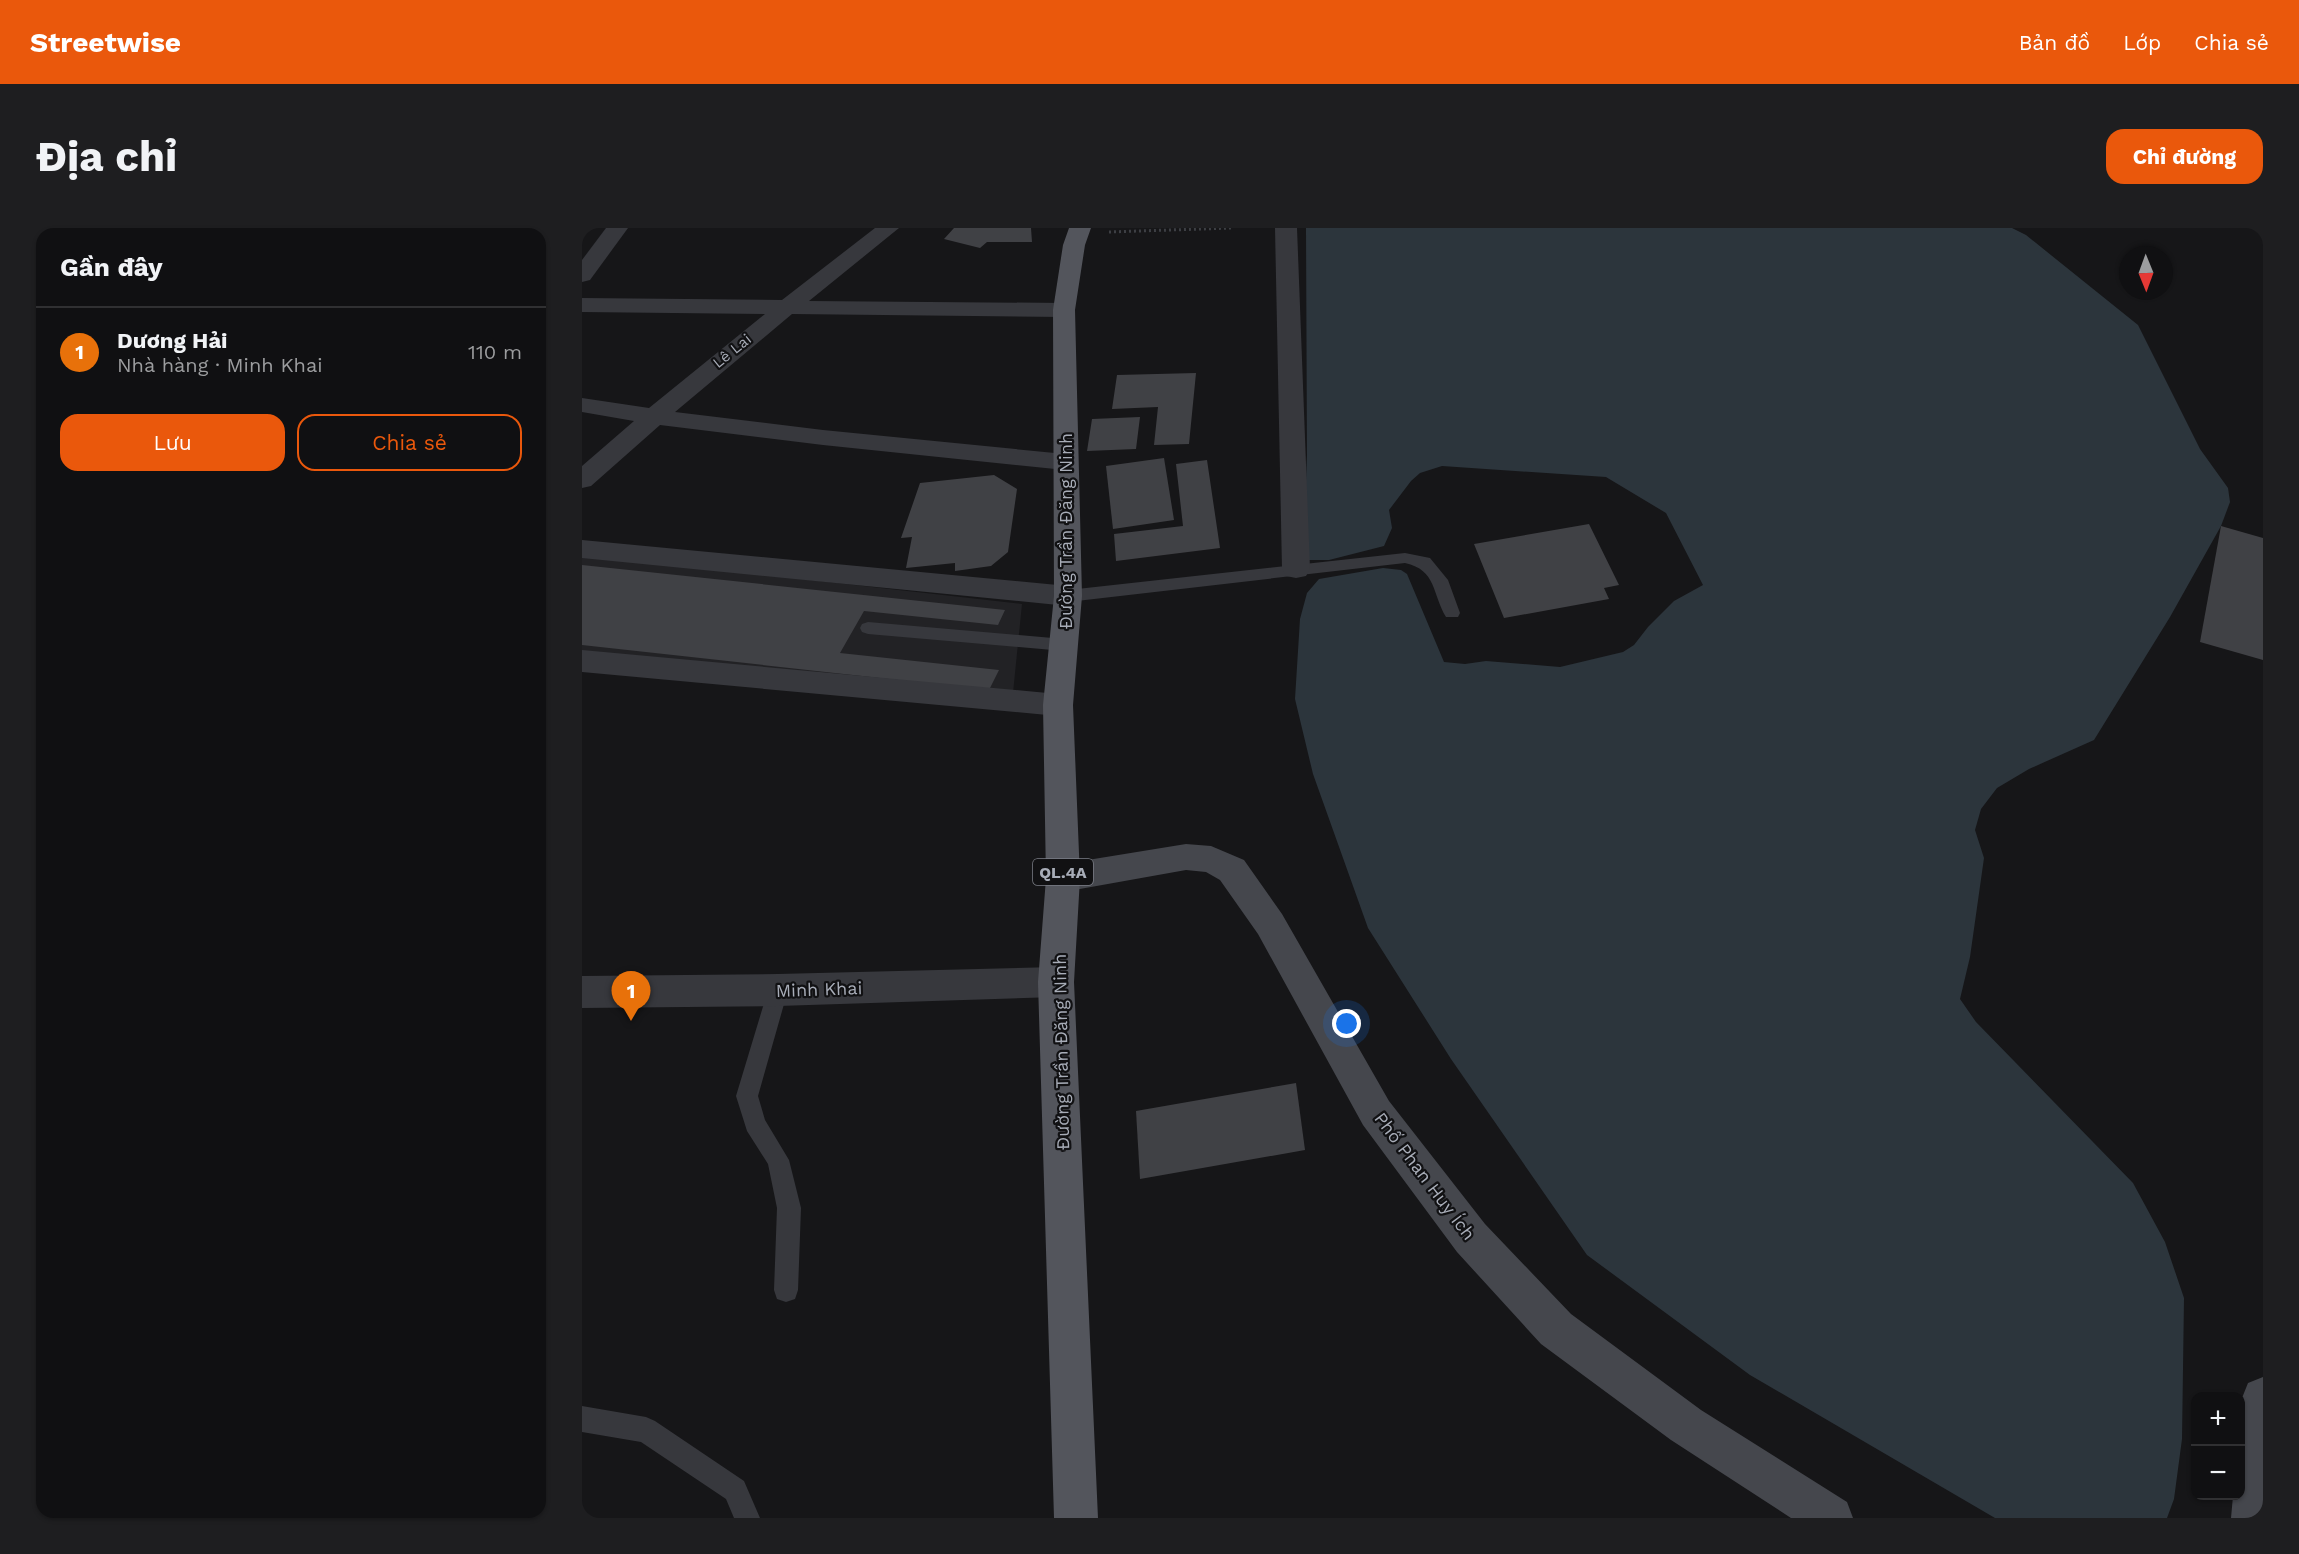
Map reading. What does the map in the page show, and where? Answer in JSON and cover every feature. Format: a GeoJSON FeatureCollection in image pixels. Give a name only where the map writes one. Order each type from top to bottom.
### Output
{"type":"FeatureCollection","features":[{"type":"Feature","properties":{"kind":"main road","name":"Đường Trần Đăng Ninh"},"geometry":{"type":"LineString","coordinates":[[1076,1518],[1056,982],[1063,878],[1058,705],[1068,596],[1064,310],[1068,278],[1079,230]]}},
{"type":"Feature","properties":{"kind":"street"},"geometry":{"type":"LineString","coordinates":[[582,275],[617,228]]}},
{"type":"Feature","properties":{"kind":"street","name":"Lê Lai"},"geometry":{"type":"LineString","coordinates":[[582,480],[652,417],[787,306],[888,228]]}},
{"type":"Feature","properties":{"kind":"street"},"geometry":{"type":"LineString","coordinates":[[1286,228],[1296,569]]}},
{"type":"Feature","properties":{"kind":"street"},"geometry":{"type":"LineString","coordinates":[[582,305],[1064,310]]}},
{"type":"Feature","properties":{"kind":"street"},"geometry":{"type":"LineString","coordinates":[[582,405],[652,417],[818,437],[1065,462]]}},
{"type":"Feature","properties":{"kind":"street"},"geometry":{"type":"LineString","coordinates":[[582,549],[1068,596]]}},
{"type":"Feature","properties":{"kind":"street"},"geometry":{"type":"LineString","coordinates":[[582,661],[1058,705]]}},
{"type":"Feature","properties":{"kind":"street","name":"Phố Phan Huy Ích"},"geometry":{"type":"LineString","coordinates":[[1063,878],[1186,857],[1211,859],[1232,870],[1270,924],[1376,1113],[1471,1238],[1556,1329],[1686,1425],[1831,1518]]}},
{"type":"Feature","properties":{"kind":"street","name":"Minh Khai"},"geometry":{"type":"LineString","coordinates":[[582,992],[778,990],[1056,982]]}},
{"type":"Feature","properties":{"kind":"street"},"geometry":{"type":"LineString","coordinates":[[2253,1518],[2263,1398]]}},
{"type":"Feature","properties":{"kind":"lane"},"geometry":{"type":"LineString","coordinates":[[1068,596],[1405,558],[1424,562],[1440,580],[1452,613]]}},
{"type":"Feature","properties":{"kind":"lane"},"geometry":{"type":"LineString","coordinates":[[868,628],[1064,645]]}},
{"type":"Feature","properties":{"kind":"lane"},"geometry":{"type":"LineString","coordinates":[[778,990],[747,1096],[755,1124],[778,1160],[789,1208],[786,1290]]}},
{"type":"Feature","properties":{"kind":"lane"},"geometry":{"type":"LineString","coordinates":[[582,1419],[646,1430],[735,1490],[747,1518]]}},
{"type":"Feature","properties":{"kind":"path"},"geometry":{"type":"LineString","coordinates":[[1079,230],[1232,228]]}},
{"type":"Feature","properties":{"kind":"shaded area"},"geometry":{"type":"Polygon","coordinates":[[[1306,228],[2012,228],[2026,235],[2138,325],[2200,449],[2228,488],[2230,502],[2221,526],[2170,617],[2094,740],[2029,769],[1997,788],[1981,809],[1975,830],[1984,858],[1970,957],[1960,999],[1976,1022],[2133,1183],[2165,1242],[2184,1298],[2182,1439],[2174,1499],[2167,1518],[1995,1518],[1750,1375],[1587,1255],[1451,1059],[1368,928],[1313,774],[1295,699],[1300,619],[1307,593],[1319,579],[1383,568],[1401,570],[1407,574],[1444,662],[1465,664],[1486,661],[1560,667],[1623,652],[1634,645],[1674,601],[1703,585],[1666,513],[1606,477],[1442,466],[1420,473],[1389,510],[1392,528],[1384,546],[1329,560],[1303,560],[1307,455],[1306,228]]]}},
{"type":"Feature","properties":{"kind":"shaded area"},"geometry":{"type":"Polygon","coordinates":[[[582,554],[1022,604],[1013,693],[582,651],[582,554]]]}},
{"type":"Feature","properties":{"kind":"building"},"geometry":{"type":"Polygon","coordinates":[[[954,228],[1031,228],[1032,242],[987,242],[980,248],[944,239],[954,228]]]}},
{"type":"Feature","properties":{"kind":"building"},"geometry":{"type":"Polygon","coordinates":[[[1196,373],[1189,444],[1154,445],[1158,407],[1112,409],[1117,375],[1196,373]]]}},
{"type":"Feature","properties":{"kind":"building"},"geometry":{"type":"Polygon","coordinates":[[[1140,417],[1136,449],[1087,451],[1092,419],[1140,417]]]}},
{"type":"Feature","properties":{"kind":"building"},"geometry":{"type":"Polygon","coordinates":[[[1164,458],[1174,520],[1113,529],[1106,466],[1164,458]]]}},
{"type":"Feature","properties":{"kind":"building"},"geometry":{"type":"Polygon","coordinates":[[[1207,460],[1220,548],[1116,561],[1114,534],[1183,526],[1176,464],[1207,460]]]}},
{"type":"Feature","properties":{"kind":"building"},"geometry":{"type":"Polygon","coordinates":[[[994,475],[1017,489],[1008,552],[991,566],[955,571],[955,563],[906,568],[912,537],[901,538],[920,483],[994,475]]]}},
{"type":"Feature","properties":{"kind":"building"},"geometry":{"type":"Polygon","coordinates":[[[1589,524],[1619,585],[1604,588],[1609,599],[1504,618],[1474,544],[1589,524]]]}},
{"type":"Feature","properties":{"kind":"building"},"geometry":{"type":"Polygon","coordinates":[[[2221,526],[2263,538],[2263,660],[2200,642],[2221,526]]]}},
{"type":"Feature","properties":{"kind":"building"},"geometry":{"type":"Polygon","coordinates":[[[582,565],[1005,610],[998,625],[864,611],[840,653],[999,670],[989,690],[582,645],[582,565]]]}},
{"type":"Feature","properties":{"kind":"building"},"geometry":{"type":"Polygon","coordinates":[[[1296,1083],[1305,1150],[1140,1179],[1136,1111],[1296,1083]]]}},
{"type":"Feature","properties":{"kind":"place","name":"Dương Hải"},"geometry":{"type":"Point","coordinates":[631,1021]}}]}
